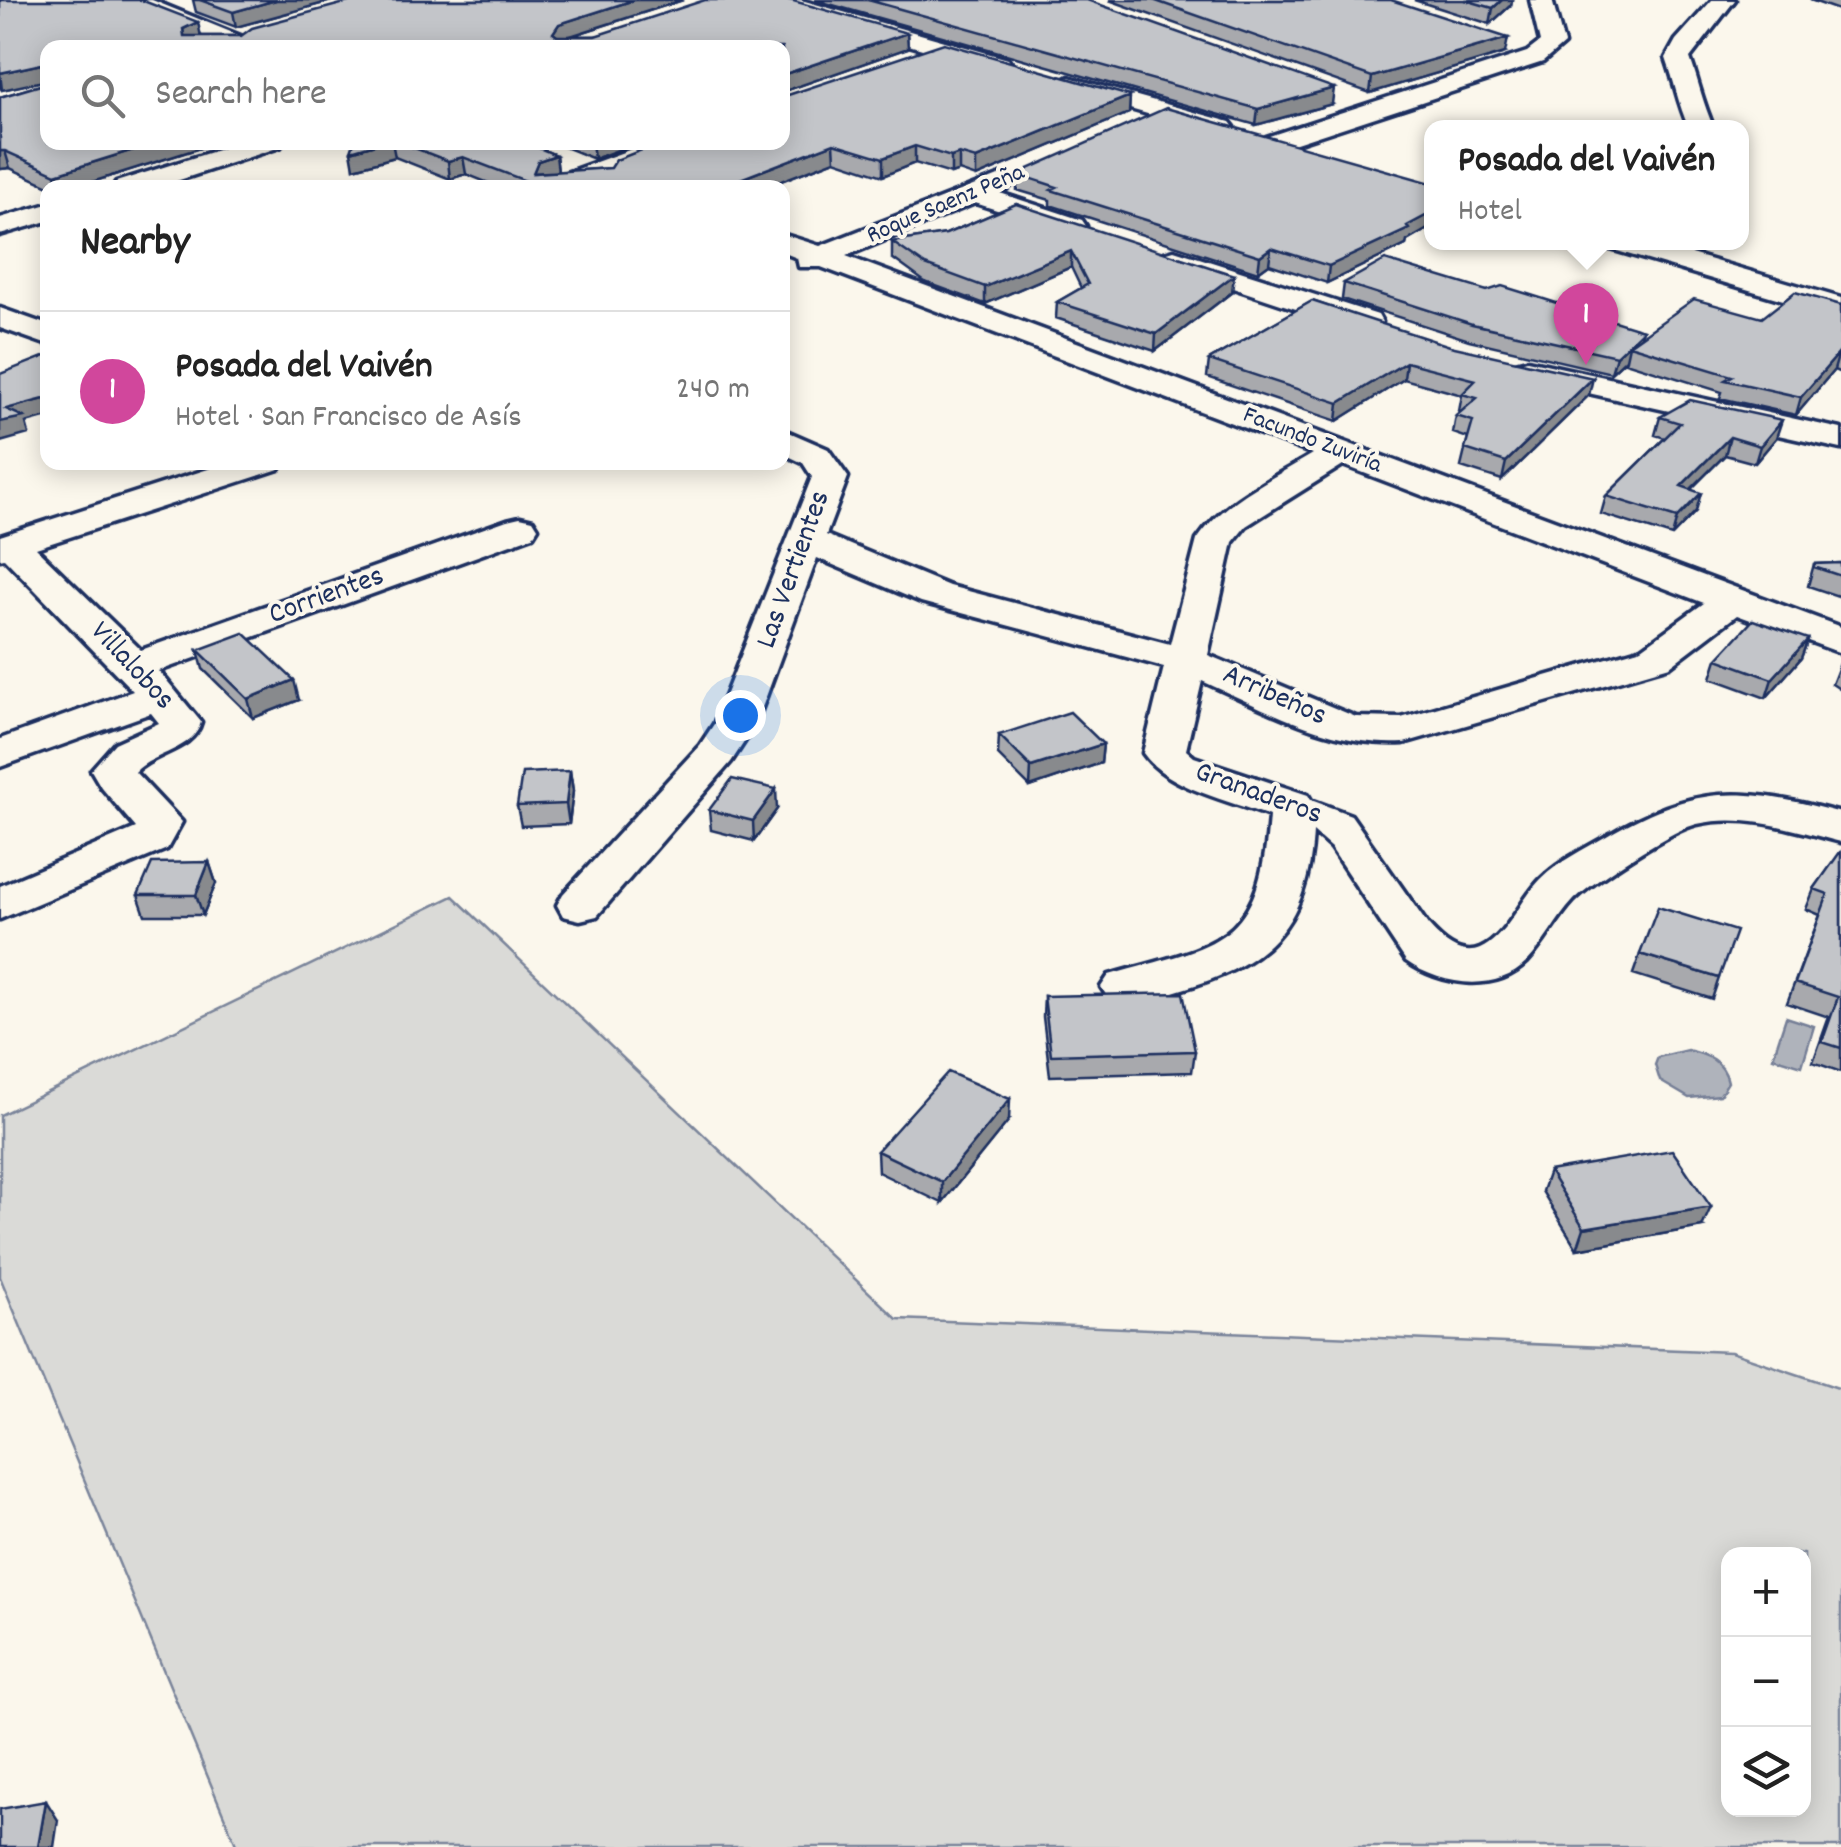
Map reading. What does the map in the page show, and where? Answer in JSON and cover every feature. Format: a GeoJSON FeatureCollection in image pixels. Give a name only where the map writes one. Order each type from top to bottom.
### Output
{"type":"FeatureCollection","features":[{"type":"Feature","properties":{"kind":"street"},"geometry":{"type":"LineString","coordinates":[[132,0],[234,38]]}},
{"type":"Feature","properties":{"kind":"street"},"geometry":{"type":"LineString","coordinates":[[1257,137],[1376,108],[1545,52],[1552,44],[1540,0]]}},
{"type":"Feature","properties":{"kind":"street"},"geometry":{"type":"LineString","coordinates":[[1698,120],[1687,97],[1689,87],[1678,58],[1684,45],[1724,0]]}},
{"type":"Feature","properties":{"kind":"street"},"geometry":{"type":"LineString","coordinates":[[793,1],[1016,69]]}},
{"type":"Feature","properties":{"kind":"street"},"geometry":{"type":"LineString","coordinates":[[227,40],[264,38]]}},
{"type":"Feature","properties":{"kind":"street"},"geometry":{"type":"LineString","coordinates":[[1500,39],[1545,52]]}},
{"type":"Feature","properties":{"kind":"street"},"geometry":{"type":"LineString","coordinates":[[908,60],[943,48]]}},
{"type":"Feature","properties":{"kind":"street"},"geometry":{"type":"LineString","coordinates":[[1053,79],[1310,152]]}},
{"type":"Feature","properties":{"kind":"street"},"geometry":{"type":"LineString","coordinates":[[1339,94],[1376,108]]}},
{"type":"Feature","properties":{"kind":"street"},"geometry":{"type":"LineString","coordinates":[[1129,126],[1163,111]]}},
{"type":"Feature","properties":{"kind":"street"},"geometry":{"type":"LineString","coordinates":[[151,180],[245,150]]}},
{"type":"Feature","properties":{"kind":"street"},"geometry":{"type":"LineString","coordinates":[[572,180],[654,150]]}},
{"type":"Feature","properties":{"kind":"street"},"geometry":{"type":"LineString","coordinates":[[562,160],[614,180]]}},
{"type":"Feature","properties":{"kind":"street","name":"Roque Saenz Peña"},"geometry":{"type":"LineString","coordinates":[[790,269],[1026,172]]}},
{"type":"Feature","properties":{"kind":"street"},"geometry":{"type":"LineString","coordinates":[[975,194],[1105,237]]}},
{"type":"Feature","properties":{"kind":"street"},"geometry":{"type":"LineString","coordinates":[[0,227],[40,214]]}},
{"type":"Feature","properties":{"kind":"street","name":"Facundo Zuviría"},"geometry":{"type":"LineString","coordinates":[[790,245],[1841,641]]}},
{"type":"Feature","properties":{"kind":"street"},"geometry":{"type":"LineString","coordinates":[[1142,249],[1403,334]]}},
{"type":"Feature","properties":{"kind":"street"},"geometry":{"type":"LineString","coordinates":[[1644,250],[1841,308]]}},
{"type":"Feature","properties":{"kind":"street"},"geometry":{"type":"LineString","coordinates":[[0,317],[40,333]]}},
{"type":"Feature","properties":{"kind":"street"},"geometry":{"type":"LineString","coordinates":[[1502,364],[1841,439]]}},
{"type":"Feature","properties":{"kind":"street","name":"Las Vertientes"},"geometry":{"type":"LineString","coordinates":[[580,905],[716,753],[735,724],[830,476],[816,456],[790,443]]}},
{"type":"Feature","properties":{"kind":"street","name":"Granaderos"},"geometry":{"type":"LineString","coordinates":[[1340,452],[1223,528],[1215,540],[1164,753],[1178,766],[1336,824],[1353,841],[1402,921],[1430,957],[1453,965],[1480,967],[1500,959],[1574,874],[1677,815],[1703,810],[1780,812],[1841,828]]}},
{"type":"Feature","properties":{"kind":"street"},"geometry":{"type":"LineString","coordinates":[[6,546],[242,470]]}},
{"type":"Feature","properties":{"kind":"street","name":"Corrientes"},"geometry":{"type":"LineString","coordinates":[[0,754],[146,681],[520,528]]}},
{"type":"Feature","properties":{"kind":"street","name":"Arribeños"},"geometry":{"type":"LineString","coordinates":[[806,540],[935,594],[1186,660],[1346,728],[1372,732],[1404,730],[1656,657],[1732,600]]}},
{"type":"Feature","properties":{"kind":"street","name":"Villalobos"},"geometry":{"type":"LineString","coordinates":[[0,904],[134,848],[158,832],[160,822],[116,778],[113,770],[130,752],[178,730],[180,722],[146,681],[6,546]]}},
{"type":"Feature","properties":{"kind":"street"},"geometry":{"type":"LineString","coordinates":[[1126,986],[1166,979],[1207,964],[1254,934],[1277,905],[1288,858],[1292,806]]}},
{"type":"Feature","properties":{"kind":"shaded area"},"geometry":{"type":"Polygon","coordinates":[[[453,896],[897,1319],[1731,1352],[1841,1389],[1841,1847],[237,1847],[0,1277],[0,1115],[453,896]]]}},
{"type":"Feature","properties":{"kind":"shaded area"},"geometry":{"type":"Polygon","coordinates":[[[1786,1017],[1814,1026],[1802,1066],[1773,1057],[1786,1017]]]}},
{"type":"Feature","properties":{"kind":"shaded area"},"geometry":{"type":"Polygon","coordinates":[[[1687,1050],[1707,1056],[1723,1069],[1728,1082],[1720,1095],[1689,1098],[1660,1081],[1655,1065],[1658,1057],[1687,1050]]]}},
{"type":"Feature","properties":{"kind":"building"},"geometry":{"type":"Polygon","coordinates":[[[0,0],[141,0],[198,22],[183,29],[184,36],[241,36],[252,28],[356,0],[634,0],[559,24],[553,33],[595,36],[705,0],[790,0],[907,33],[790,72],[790,40],[40,40],[40,64],[0,73],[0,0]]]}},
{"type":"Feature","properties":{"kind":"building"},"geometry":{"type":"Polygon","coordinates":[[[200,0],[276,0],[233,12],[200,0]]]}},
{"type":"Feature","properties":{"kind":"building"},"geometry":{"type":"Polygon","coordinates":[[[868,0],[1087,0],[1334,88],[1258,109],[868,0]]]}},
{"type":"Feature","properties":{"kind":"building"},"geometry":{"type":"Polygon","coordinates":[[[1153,0],[1391,0],[1508,38],[1372,77],[1153,0]]]}},
{"type":"Feature","properties":{"kind":"building"},"geometry":{"type":"Polygon","coordinates":[[[1465,0],[1502,0],[1493,8],[1465,0]]]}},
{"type":"Feature","properties":{"kind":"building"},"geometry":{"type":"Polygon","coordinates":[[[944,43],[1130,96],[976,159],[959,154],[951,157],[915,146],[883,158],[834,143],[738,180],[523,180],[463,157],[448,161],[420,150],[544,150],[556,155],[538,161],[533,173],[611,168],[616,160],[642,150],[790,150],[790,94],[944,43]]]}},
{"type":"Feature","properties":{"kind":"building"},"geometry":{"type":"Polygon","coordinates":[[[40,85],[40,150],[133,150],[56,174],[0,151],[0,97],[40,85]]]}},
{"type":"Feature","properties":{"kind":"building"},"geometry":{"type":"Polygon","coordinates":[[[1166,108],[1424,181],[1424,217],[1407,226],[1409,229],[1329,266],[1271,248],[1260,256],[1051,190],[1057,187],[1017,174],[1166,108]]]}},
{"type":"Feature","properties":{"kind":"building"},"geometry":{"type":"Polygon","coordinates":[[[1016,204],[1234,275],[1156,334],[1057,302],[1088,284],[1071,251],[985,287],[925,265],[892,242],[946,234],[1016,204]]]}},
{"type":"Feature","properties":{"kind":"building"},"geometry":{"type":"Polygon","coordinates":[[[1385,260],[1487,291],[1502,286],[1643,330],[1616,356],[1472,324],[1344,283],[1385,260]]]}},
{"type":"Feature","properties":{"kind":"building"},"geometry":{"type":"Polygon","coordinates":[[[1795,292],[1841,305],[1841,354],[1801,397],[1725,380],[1732,376],[1629,345],[1694,299],[1762,318],[1795,292]]]}},
{"type":"Feature","properties":{"kind":"building"},"geometry":{"type":"Polygon","coordinates":[[[1312,301],[1450,346],[1593,378],[1506,462],[1465,449],[1473,421],[1456,416],[1477,398],[1462,394],[1476,380],[1406,362],[1339,403],[1209,360],[1312,301]]]}},
{"type":"Feature","properties":{"kind":"building"},"geometry":{"type":"Polygon","coordinates":[[[40,358],[40,400],[6,409],[24,417],[0,422],[0,374],[40,358]]]}},
{"type":"Feature","properties":{"kind":"building"},"geometry":{"type":"Polygon","coordinates":[[[1690,400],[1782,420],[1760,446],[1730,437],[1681,486],[1701,493],[1677,518],[1606,496],[1680,423],[1660,417],[1690,400]]]}},
{"type":"Feature","properties":{"kind":"building"},"geometry":{"type":"Polygon","coordinates":[[[1841,563],[1841,576],[1814,567],[1814,564],[1841,563]]]}},
{"type":"Feature","properties":{"kind":"building"},"geometry":{"type":"Polygon","coordinates":[[[1753,620],[1808,639],[1772,679],[1717,659],[1753,620]]]}},
{"type":"Feature","properties":{"kind":"building"},"geometry":{"type":"Polygon","coordinates":[[[244,633],[294,680],[248,699],[198,650],[244,633]]]}},
{"type":"Feature","properties":{"kind":"building"},"geometry":{"type":"Polygon","coordinates":[[[1070,712],[1103,744],[1031,767],[999,735],[1070,712]]]}},
{"type":"Feature","properties":{"kind":"building"},"geometry":{"type":"Polygon","coordinates":[[[570,771],[566,804],[517,806],[522,773],[570,771]]]}},
{"type":"Feature","properties":{"kind":"building"},"geometry":{"type":"Polygon","coordinates":[[[732,779],[776,789],[753,821],[709,810],[732,779]]]}},
{"type":"Feature","properties":{"kind":"building"},"geometry":{"type":"Polygon","coordinates":[[[1840,852],[1841,1048],[1822,1042],[1838,997],[1795,983],[1828,894],[1814,889],[1840,852]]]}},
{"type":"Feature","properties":{"kind":"building"},"geometry":{"type":"Polygon","coordinates":[[[209,862],[196,895],[138,895],[152,863],[209,862]]]}},
{"type":"Feature","properties":{"kind":"building"},"geometry":{"type":"Polygon","coordinates":[[[1658,907],[1736,931],[1719,978],[1640,954],[1658,907]]]}},
{"type":"Feature","properties":{"kind":"building"},"geometry":{"type":"Polygon","coordinates":[[[1183,993],[1195,1051],[1051,1055],[1044,996],[1183,993]]]}},
{"type":"Feature","properties":{"kind":"building"},"geometry":{"type":"Polygon","coordinates":[[[948,1072],[1010,1099],[942,1182],[877,1151],[948,1072]]]}},
{"type":"Feature","properties":{"kind":"building"},"geometry":{"type":"Polygon","coordinates":[[[1672,1150],[1711,1207],[1584,1228],[1549,1171],[1672,1150]]]}},
{"type":"Feature","properties":{"kind":"building"},"geometry":{"type":"Polygon","coordinates":[[[46,1801],[38,1847],[0,1847],[0,1809],[46,1801]]]}},
{"type":"Feature","properties":{"kind":"place","name":"Posada del Vaivén"},"geometry":{"type":"Point","coordinates":[1586,365]}}]}
